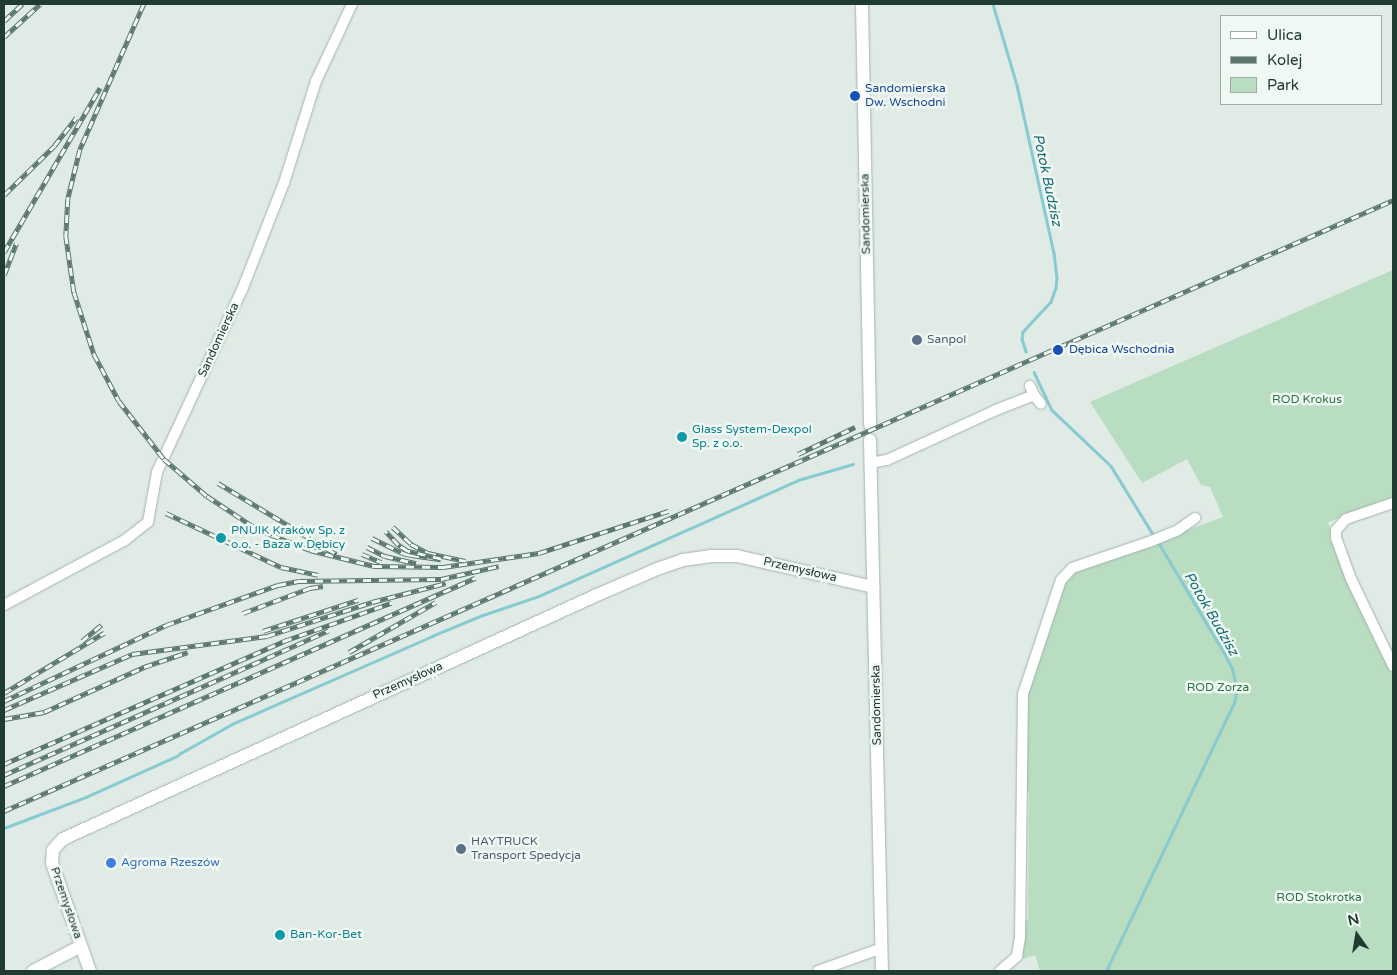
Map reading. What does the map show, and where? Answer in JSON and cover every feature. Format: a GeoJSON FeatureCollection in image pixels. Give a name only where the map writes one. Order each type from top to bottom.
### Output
{"type":"FeatureCollection","features":[{"type":"Feature","properties":{"kind":"street","name":"Sandomierska"},"geometry":{"type":"LineString","coordinates":[[4,605],[125,540],[148,522],[157,472],[242,290],[284,183],[316,81],[352,4]]}},
{"type":"Feature","properties":{"kind":"street","name":"Sandomierska"},"geometry":{"type":"LineString","coordinates":[[862,4],[870,425]]}},
{"type":"Feature","properties":{"kind":"street"},"geometry":{"type":"LineString","coordinates":[[871,462],[887,460],[987,414],[1032,390],[1041,404]]}},
{"type":"Feature","properties":{"kind":"street","name":"Sandomierska"},"geometry":{"type":"LineString","coordinates":[[870,440],[882,971]]}},
{"type":"Feature","properties":{"kind":"street"},"geometry":{"type":"LineString","coordinates":[[1393,503],[1346,519],[1336,530],[1336,538],[1351,579],[1393,666]]}},
{"type":"Feature","properties":{"kind":"street"},"geometry":{"type":"LineString","coordinates":[[1000,971],[1016,956],[1020,938],[1023,694],[1061,580],[1072,568],[1149,542],[1178,530],[1195,518]]}},
{"type":"Feature","properties":{"kind":"street","name":"Przemysłowa"},"geometry":{"type":"LineString","coordinates":[[90,971],[52,863],[52,854],[59,842],[254,750],[643,575],[683,560],[710,556],[737,556],[874,587]]}},
{"type":"Feature","properties":{"kind":"street"},"geometry":{"type":"LineString","coordinates":[[33,971],[81,946]]}},
{"type":"Feature","properties":{"kind":"street"},"geometry":{"type":"LineString","coordinates":[[818,971],[882,948]]}},
{"type":"Feature","properties":{"kind":"green space"},"geometry":{"type":"Polygon","coordinates":[[[1393,270],[1393,499],[1328,522],[1342,567],[1393,677],[1393,971],[1040,971],[1035,955],[1023,959],[1023,922],[1028,920],[1029,792],[1023,792],[1026,694],[1063,582],[1074,571],[1223,517],[1210,487],[1201,485],[1187,459],[1142,483],[1090,402],[1393,270]]]}},
{"type":"Feature","properties":{"kind":"waterway","name":"Potok Budzisz"},"geometry":{"type":"LineString","coordinates":[[993,4],[1017,85],[1054,253],[1057,277],[1056,288],[1051,302],[1023,332],[1022,339],[1026,351]]}},
{"type":"Feature","properties":{"kind":"waterway","name":"Potok Budzisz"},"geometry":{"type":"LineString","coordinates":[[1034,372],[1052,410],[1111,466],[1154,536]]}},
{"type":"Feature","properties":{"kind":"waterway"},"geometry":{"type":"LineString","coordinates":[[179,754],[232,724],[432,636],[480,616],[539,596],[798,480],[853,464]]}},
{"type":"Feature","properties":{"kind":"waterway","name":"Potok Budzisz"},"geometry":{"type":"LineString","coordinates":[[1106,971],[1234,703],[1237,689],[1232,669],[1225,655],[1157,541]]}},
{"type":"Feature","properties":{"kind":"waterway"},"geometry":{"type":"LineString","coordinates":[[4,828],[86,797],[177,756]]}},
{"type":"Feature","properties":{"kind":"railway"},"geometry":{"type":"LineString","coordinates":[[4,21],[22,4]]}},
{"type":"Feature","properties":{"kind":"railway"},"geometry":{"type":"LineString","coordinates":[[4,37],[40,4]]}},
{"type":"Feature","properties":{"kind":"railway"},"geometry":{"type":"LineString","coordinates":[[144,4],[80,150],[68,199],[66,236],[74,292],[94,354],[119,401],[164,459],[207,496],[257,529],[310,550],[374,566],[443,567],[539,553],[668,511]]}},
{"type":"Feature","properties":{"kind":"railway"},"geometry":{"type":"LineString","coordinates":[[4,252],[100,88]]}},
{"type":"Feature","properties":{"kind":"railway"},"geometry":{"type":"LineString","coordinates":[[4,195],[54,146],[76,118]]}},
{"type":"Feature","properties":{"kind":"railway"},"geometry":{"type":"LineString","coordinates":[[4,811],[1393,200]]}},
{"type":"Feature","properties":{"kind":"railway"},"geometry":{"type":"LineString","coordinates":[[4,275],[16,243]]}},
{"type":"Feature","properties":{"kind":"railway"},"geometry":{"type":"LineString","coordinates":[[798,454],[855,427]]}},
{"type":"Feature","properties":{"kind":"railway"},"geometry":{"type":"LineString","coordinates":[[218,483],[336,554]]}},
{"type":"Feature","properties":{"kind":"railway"},"geometry":{"type":"LineString","coordinates":[[166,513],[281,567],[318,575]]}},
{"type":"Feature","properties":{"kind":"railway"},"geometry":{"type":"LineString","coordinates":[[393,527],[411,544],[428,553],[465,561]]}},
{"type":"Feature","properties":{"kind":"railway"},"geometry":{"type":"LineString","coordinates":[[372,538],[403,553],[441,559],[407,551],[398,545],[386,532]]}},
{"type":"Feature","properties":{"kind":"railway"},"geometry":{"type":"LineString","coordinates":[[367,547],[385,556],[416,563]]}},
{"type":"Feature","properties":{"kind":"railway"},"geometry":{"type":"LineString","coordinates":[[362,554],[381,562]]}},
{"type":"Feature","properties":{"kind":"railway"},"geometry":{"type":"LineString","coordinates":[[4,701],[166,625],[278,585],[299,581],[441,579],[499,566]]}},
{"type":"Feature","properties":{"kind":"railway"},"geometry":{"type":"LineString","coordinates":[[4,786],[475,578]]}},
{"type":"Feature","properties":{"kind":"railway"},"geometry":{"type":"LineString","coordinates":[[4,710],[132,654],[267,636],[372,602],[446,583]]}},
{"type":"Feature","properties":{"kind":"railway"},"geometry":{"type":"LineString","coordinates":[[243,613],[310,588],[323,586]]}},
{"type":"Feature","properties":{"kind":"railway"},"geometry":{"type":"LineString","coordinates":[[263,631],[358,600]]}},
{"type":"Feature","properties":{"kind":"railway"},"geometry":{"type":"LineString","coordinates":[[349,652],[436,602]]}},
{"type":"Feature","properties":{"kind":"railway"},"geometry":{"type":"LineString","coordinates":[[4,764],[284,641],[391,603]]}},
{"type":"Feature","properties":{"kind":"railway"},"geometry":{"type":"LineString","coordinates":[[82,641],[101,625]]}},
{"type":"Feature","properties":{"kind":"railway"},"geometry":{"type":"LineString","coordinates":[[4,775],[328,631]]}},
{"type":"Feature","properties":{"kind":"railway"},"geometry":{"type":"LineString","coordinates":[[4,693],[104,633]]}},
{"type":"Feature","properties":{"kind":"railway"},"geometry":{"type":"LineString","coordinates":[[4,719],[44,712],[144,667],[188,652]]}},
{"type":"Feature","properties":{"kind":"place","name":"Sandomierska Dw. Wschodni"},"geometry":{"type":"Point","coordinates":[855,96]}},
{"type":"Feature","properties":{"kind":"place","name":"Sanpol"},"geometry":{"type":"Point","coordinates":[917,340]}},
{"type":"Feature","properties":{"kind":"place","name":"Dębica Wschodnia"},"geometry":{"type":"Point","coordinates":[1058,350]}},
{"type":"Feature","properties":{"kind":"place","name":"Glass System-Dexpol Sp. z o.o."},"geometry":{"type":"Point","coordinates":[682,437]}},
{"type":"Feature","properties":{"kind":"place","name":"PNUIK Kraków Sp. z o.o. - Baza w Dębicy"},"geometry":{"type":"Point","coordinates":[221,538]}},
{"type":"Feature","properties":{"kind":"place","name":"HAYTRUCK Transport Spedycja"},"geometry":{"type":"Point","coordinates":[461,849]}},
{"type":"Feature","properties":{"kind":"place","name":"Agroma Rzeszów"},"geometry":{"type":"Point","coordinates":[111,863]}},
{"type":"Feature","properties":{"kind":"place","name":"Ban-Kor-Bet"},"geometry":{"type":"Point","coordinates":[280,935]}},
{"type":"Feature","properties":{"kind":"park label","name":"ROD Krokus"},"geometry":{"type":"Point","coordinates":[1307,400]}},
{"type":"Feature","properties":{"kind":"park label","name":"ROD Zorza"},"geometry":{"type":"Point","coordinates":[1218,688]}},
{"type":"Feature","properties":{"kind":"park label","name":"ROD Stokrotka"},"geometry":{"type":"Point","coordinates":[1319,898]}}]}
